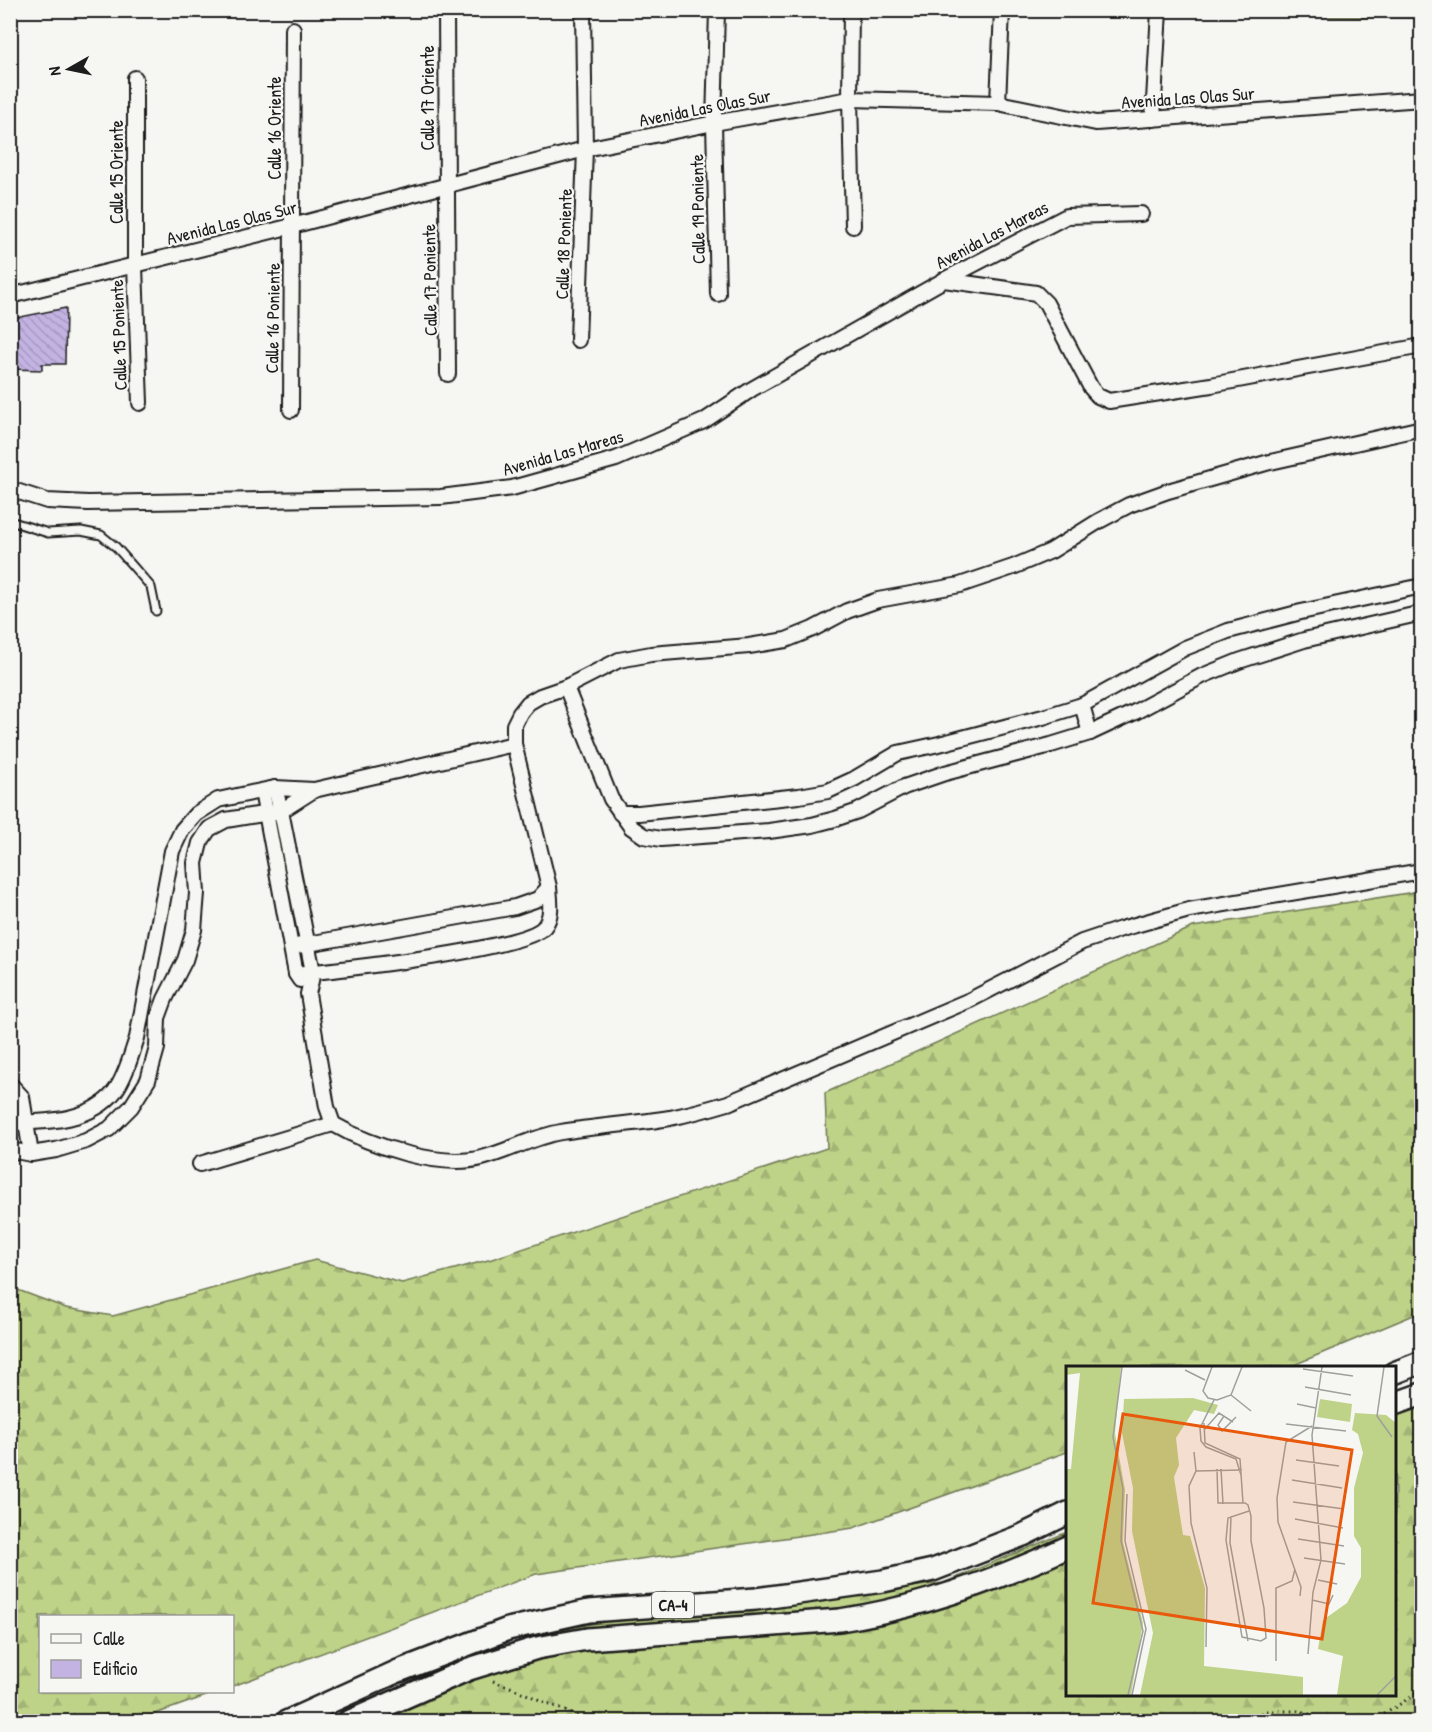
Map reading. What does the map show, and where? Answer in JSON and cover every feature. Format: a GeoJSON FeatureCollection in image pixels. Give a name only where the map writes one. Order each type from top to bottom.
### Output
{"type":"FeatureCollection","features":[{"type":"Feature","properties":{"kind":"highway"},"geometry":{"type":"LineString","coordinates":[[1396,1373],[1422,1362]]}},
{"type":"Feature","properties":{"kind":"highway"},"geometry":{"type":"LineString","coordinates":[[1396,1404],[1422,1394]]}},
{"type":"Feature","properties":{"kind":"highway","name":"CA-4"},"geometry":{"type":"LineString","coordinates":[[286,1722],[396,1672],[508,1629],[589,1611],[756,1599],[884,1581],[933,1570],[1023,1535],[1066,1514]]}},
{"type":"Feature","properties":{"kind":"highway","name":"CA-4"},"geometry":{"type":"LineString","coordinates":[[348,1722],[469,1669],[537,1648],[587,1639],[840,1620],[878,1614],[937,1599],[1029,1565],[1066,1548]]}},
{"type":"Feature","properties":{"kind":"street","name":"Calle 17 Oriente"},"geometry":{"type":"LineString","coordinates":[[446,10],[447,184]]}},
{"type":"Feature","properties":{"kind":"street","name":"Calle 18 Poniente"},"geometry":{"type":"LineString","coordinates":[[578,340],[585,149],[583,10]]}},
{"type":"Feature","properties":{"kind":"street","name":"Calle 19 Poniente"},"geometry":{"type":"LineString","coordinates":[[717,10],[714,123],[718,294]]}},
{"type":"Feature","properties":{"kind":"street"},"geometry":{"type":"LineString","coordinates":[[851,10],[850,99],[853,226]]}},
{"type":"Feature","properties":{"kind":"street"},"geometry":{"type":"LineString","coordinates":[[998,103],[1002,10]]}},
{"type":"Feature","properties":{"kind":"street"},"geometry":{"type":"LineString","coordinates":[[1153,119],[1159,10]]}},
{"type":"Feature","properties":{"kind":"street","name":"Calle 16 Oriente"},"geometry":{"type":"LineString","coordinates":[[292,226],[293,29]]}},
{"type":"Feature","properties":{"kind":"street","name":"Calle 15 Oriente"},"geometry":{"type":"LineString","coordinates":[[135,78],[135,266]]}},
{"type":"Feature","properties":{"kind":"street","name":"Avenida Las Olas Sur"},"geometry":{"type":"LineString","coordinates":[[10,296],[292,226],[585,149],[850,99],[998,103],[1096,123],[1422,99]]}},
{"type":"Feature","properties":{"kind":"street","name":"Calle 17 Poniente"},"geometry":{"type":"LineString","coordinates":[[447,184],[448,374]]}},
{"type":"Feature","properties":{"kind":"street","name":"Avenida Las Mareas"},"geometry":{"type":"LineString","coordinates":[[10,489],[46,501],[88,503],[441,497],[512,488],[616,459],[704,421],[752,389],[944,280],[1067,216],[1141,214]]}},
{"type":"Feature","properties":{"kind":"street","name":"Calle 16 Poniente"},"geometry":{"type":"LineString","coordinates":[[291,410],[292,226]]}},
{"type":"Feature","properties":{"kind":"street","name":"Calle 15 Poniente"},"geometry":{"type":"LineString","coordinates":[[135,266],[140,403]]}},
{"type":"Feature","properties":{"kind":"street"},"geometry":{"type":"LineString","coordinates":[[944,280],[1036,293],[1046,303],[1091,388],[1098,396],[1109,401],[1211,385],[1422,346]]}},
{"type":"Feature","properties":{"kind":"street"},"geometry":{"type":"LineString","coordinates":[[296,974],[442,955],[504,944],[531,936],[544,927],[551,908],[549,887],[514,744],[514,725],[520,713],[528,703],[540,696],[566,687],[619,660],[651,654],[749,646],[786,640],[847,611],[878,600],[960,585],[1013,567],[1051,551],[1099,520],[1129,505],[1168,491],[1266,463],[1422,428]]}},
{"type":"Feature","properties":{"kind":"street"},"geometry":{"type":"LineString","coordinates":[[620,813],[639,813],[828,791],[854,779],[898,753],[1082,705],[1185,648],[1228,631],[1301,612],[1422,586]]}},
{"type":"Feature","properties":{"kind":"street"},"geometry":{"type":"LineString","coordinates":[[566,687],[611,799],[631,827],[644,836],[661,839],[769,831],[812,825],[858,811],[904,787],[945,773],[1090,733],[1202,676],[1239,661],[1304,640],[1422,613]]}},
{"type":"Feature","properties":{"kind":"street"},"geometry":{"type":"LineString","coordinates":[[1082,705],[1090,733]]}},
{"type":"Feature","properties":{"kind":"street"},"geometry":{"type":"LineString","coordinates":[[10,1124],[46,1122],[77,1116],[96,1107],[115,1090],[126,1068],[136,1038],[172,851],[182,830],[196,814],[218,800],[268,790],[314,790],[514,744]]}},
{"type":"Feature","properties":{"kind":"street"},"geometry":{"type":"LineString","coordinates":[[268,790],[281,811],[308,944],[313,972],[308,994]]}},
{"type":"Feature","properties":{"kind":"street"},"geometry":{"type":"LineString","coordinates":[[268,790],[267,815],[296,974],[308,994],[327,1107],[333,1124],[350,1134],[374,1143],[429,1159],[456,1162],[481,1158],[559,1133],[669,1118],[728,1103],[970,1000],[1082,942],[1121,929],[1189,910],[1422,870]]}},
{"type":"Feature","properties":{"kind":"street"},"geometry":{"type":"LineString","coordinates":[[10,1150],[31,1154],[56,1150],[86,1141],[109,1129],[131,1107],[148,1080],[157,1048],[158,1018],[185,960],[194,930],[197,893],[195,863],[200,843],[209,829],[226,820],[281,811],[314,790]]}},
{"type":"Feature","properties":{"kind":"street"},"geometry":{"type":"LineString","coordinates":[[291,947],[515,907],[538,899],[549,887]]}},
{"type":"Feature","properties":{"kind":"street"},"geometry":{"type":"LineString","coordinates":[[10,1084],[22,1097],[31,1154]]}},
{"type":"Feature","properties":{"kind":"street"},"geometry":{"type":"LineString","coordinates":[[200,1164],[333,1124]]}},
{"type":"Feature","properties":{"kind":"lane"},"geometry":{"type":"LineString","coordinates":[[10,521],[48,533],[81,531],[101,535],[116,547],[151,587],[156,611]]}},
{"type":"Feature","properties":{"kind":"path"},"geometry":{"type":"LineString","coordinates":[[469,1669],[487,1679],[579,1717],[584,1722]]}},
{"type":"Feature","properties":{"kind":"path"},"geometry":{"type":"LineString","coordinates":[[1368,1722],[1380,1717],[1422,1690]]}},
{"type":"Feature","properties":{"kind":"path"},"geometry":{"type":"LineString","coordinates":[[1239,1722],[1265,1711],[1300,1711],[1331,1722]]}},
{"type":"Feature","properties":{"kind":"green space"},"geometry":{"type":"Polygon","coordinates":[[[1286,11],[1421,11],[1421,18],[1291,16],[1286,11]]]}},
{"type":"Feature","properties":{"kind":"green space"},"geometry":{"type":"Polygon","coordinates":[[[1421,891],[1421,1312],[1291,1366],[1066,1366],[1066,1452],[853,1528],[536,1574],[234,1686],[234,1615],[39,1615],[39,1693],[214,1693],[141,1719],[119,1722],[11,1721],[11,1286],[66,1308],[113,1316],[315,1260],[402,1283],[492,1259],[827,1148],[825,1093],[1193,927],[1421,891]]]}},
{"type":"Feature","properties":{"kind":"green space"},"geometry":{"type":"Polygon","coordinates":[[[1421,1381],[1421,1721],[318,1722],[560,1629],[672,1611],[943,1583],[1066,1532],[1066,1696],[1396,1696],[1396,1393],[1421,1381]]]}},
{"type":"Feature","properties":{"kind":"building"},"geometry":{"type":"Polygon","coordinates":[[[66,308],[65,364],[42,364],[42,370],[10,369],[10,319],[66,308]]]}}]}
